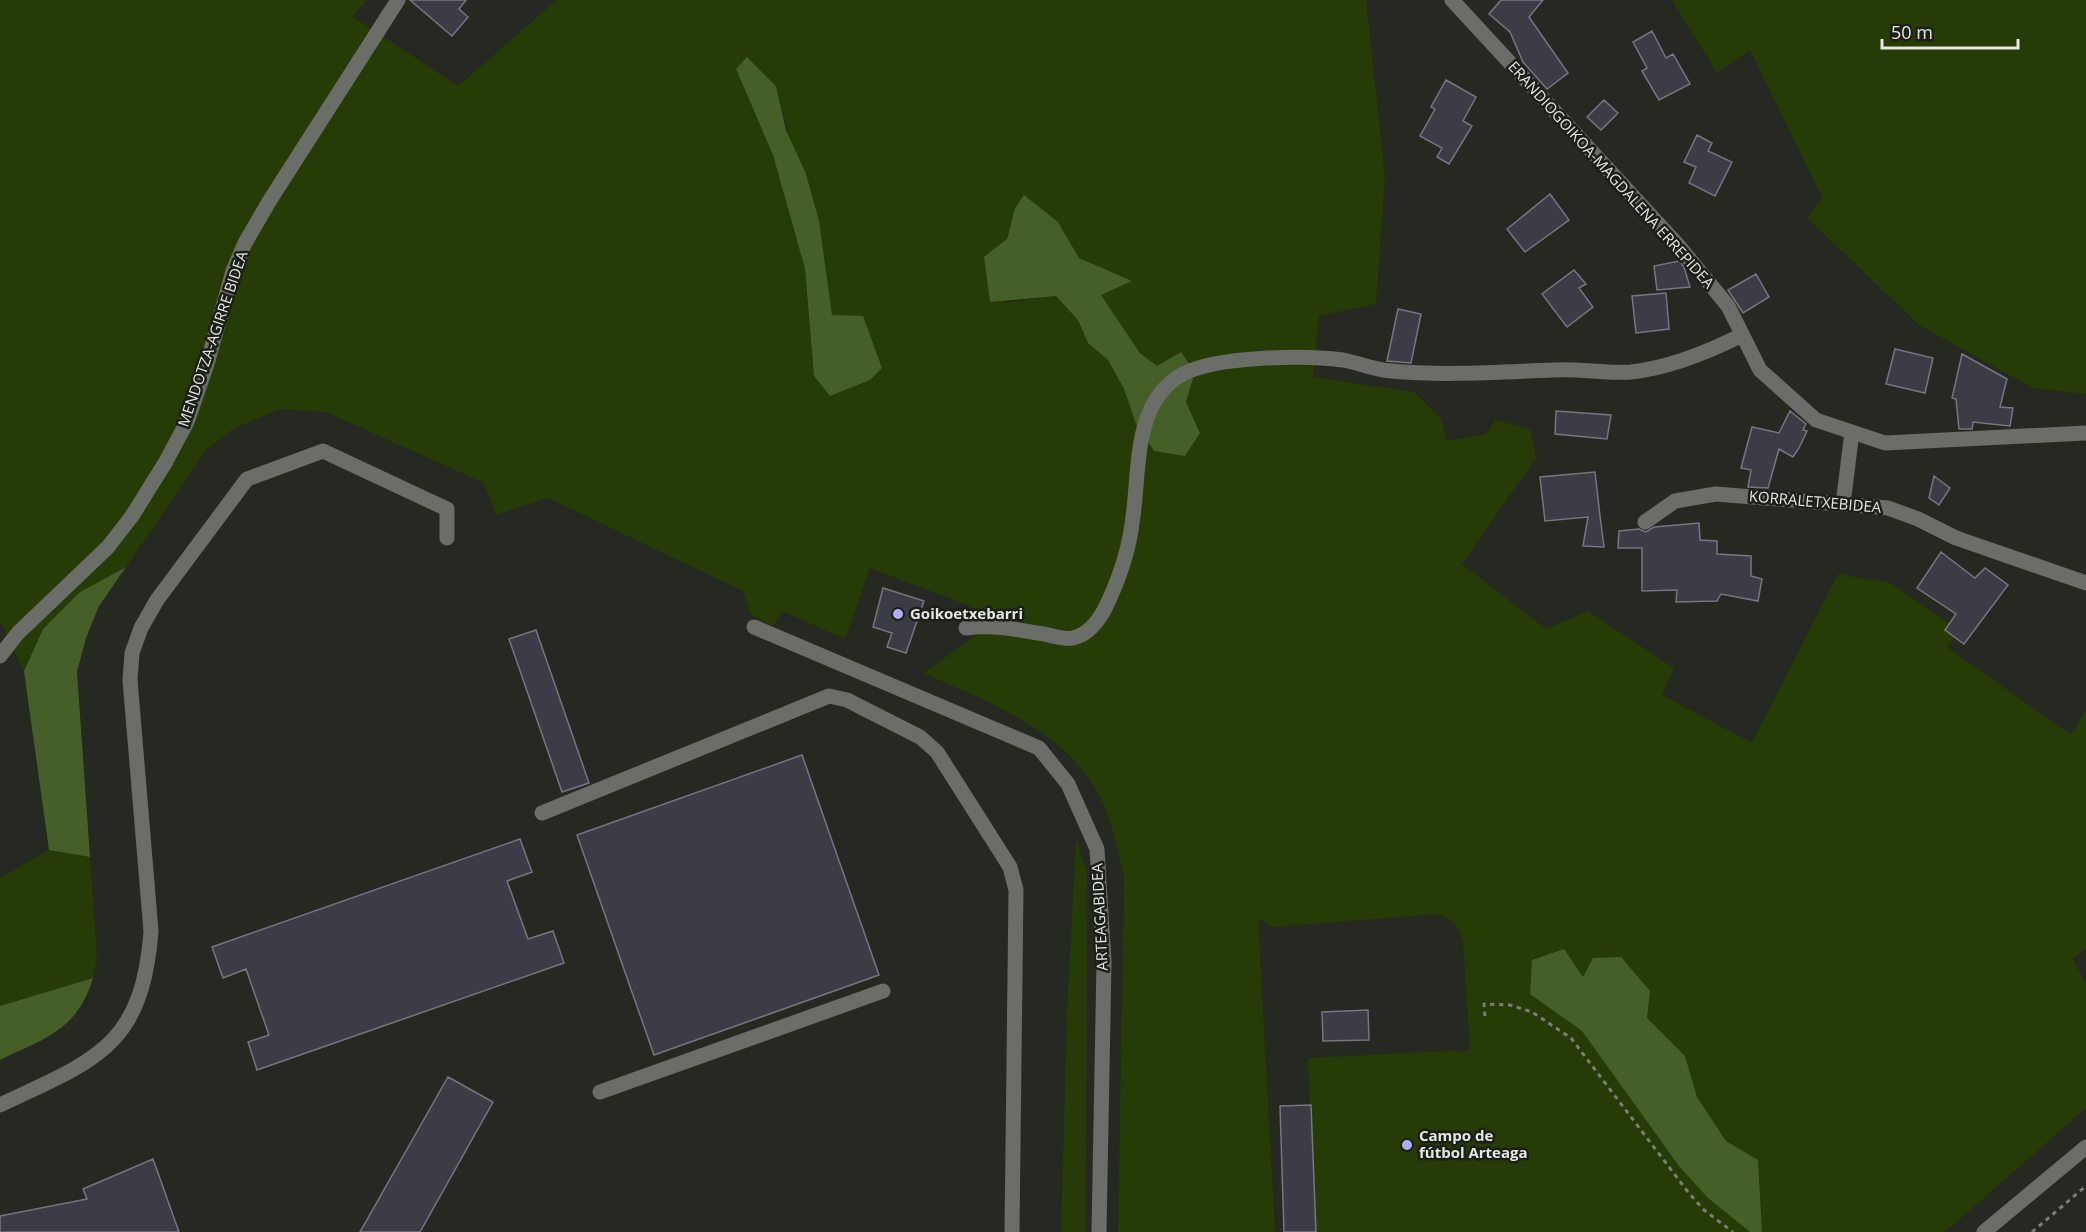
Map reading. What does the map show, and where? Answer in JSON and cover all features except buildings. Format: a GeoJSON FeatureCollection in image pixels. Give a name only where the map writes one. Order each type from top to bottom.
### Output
{"type":"FeatureCollection","features":[{"type":"Feature","properties":{"kind":"street","name":"MENDOTZA-AGIRRE BIDEA"},"geometry":{"type":"LineString","coordinates":[[0,656],[18,633],[108,547],[132,516],[165,463],[187,422],[207,364],[233,271],[245,243],[398,0]]}},
{"type":"Feature","properties":{"kind":"street","name":"ERANDIOGOIKOA-MAGDALENA ERREPIDEA"},"geometry":{"type":"LineString","coordinates":[[1452,0],[1678,245],[1728,306],[1760,370],[1816,420],[1885,443],[2086,433]]}},
{"type":"Feature","properties":{"kind":"street"},"geometry":{"type":"LineString","coordinates":[[966,628],[981,626],[1007,628],[1072,639],[1088,631],[1103,613],[1116,585],[1127,550],[1141,442],[1147,417],[1162,390],[1183,374],[1233,361],[1311,358],[1344,360],[1388,371],[1454,374],[1567,369],[1631,372],[1707,352],[1742,335]]}},
{"type":"Feature","properties":{"kind":"street"},"geometry":{"type":"LineString","coordinates":[[1843,504],[1852,432]]}},
{"type":"Feature","properties":{"kind":"street"},"geometry":{"type":"LineString","coordinates":[[0,1104],[98,1056],[118,1035],[137,1005],[148,968],[152,931],[130,680],[132,653],[141,628],[157,600],[247,479],[323,452],[447,509],[447,538]]}},
{"type":"Feature","properties":{"kind":"street","name":"KORRALETXEBIDEA"},"geometry":{"type":"LineString","coordinates":[[1645,522],[1675,501],[1716,494],[1888,508],[1977,546],[2086,583]]}},
{"type":"Feature","properties":{"kind":"street","name":"ARTEAGABIDEA"},"geometry":{"type":"LineString","coordinates":[[754,627],[1039,748],[1068,784],[1097,849],[1104,962],[1099,1232]]}},
{"type":"Feature","properties":{"kind":"street"},"geometry":{"type":"LineString","coordinates":[[542,813],[829,696],[848,700],[920,736],[937,752],[1010,867],[1016,890],[1012,1232]]}},
{"type":"Feature","properties":{"kind":"street"},"geometry":{"type":"LineString","coordinates":[[600,1092],[883,991]]}},
{"type":"Feature","properties":{"kind":"street"},"geometry":{"type":"LineString","coordinates":[[1984,1232],[2086,1147]]}},
{"type":"Feature","properties":{"kind":"path"},"geometry":{"type":"LineString","coordinates":[[1485,1016],[1484,1004],[1510,1005],[1532,1012],[1571,1038],[1688,1192],[1704,1210],[1733,1232]]}},
{"type":"Feature","properties":{"kind":"path"},"geometry":{"type":"LineString","coordinates":[[2032,1232],[2086,1186]]}},
{"type":"Feature","properties":{"kind":"green space"},"geometry":{"type":"Polygon","coordinates":[[[0,0],[367,0],[352,16],[458,86],[557,0],[1366,0],[1385,177],[1376,304],[1319,316],[1313,377],[1414,392],[1441,418],[1447,441],[1486,434],[1496,420],[1530,429],[1536,458],[1462,564],[1546,629],[1588,611],[1674,668],[1662,695],[1752,743],[1838,574],[1891,583],[1959,631],[1947,647],[2071,735],[2086,710],[2086,948],[2073,959],[2086,985],[2086,1108],[1945,1232],[1762,1232],[1758,1160],[1726,1141],[1697,1097],[1685,1056],[1647,1018],[1583,977],[1530,994],[1582,1031],[1708,1198],[1750,1232],[1315,1232],[1308,1058],[1470,1050],[1463,942],[1455,923],[1438,914],[1271,927],[1258,918],[1275,1232],[1118,1232],[1124,878],[1119,854],[1109,819],[1094,786],[1060,747],[1017,717],[923,673],[976,636],[970,606],[870,568],[845,639],[782,611],[773,626],[751,615],[743,591],[548,498],[496,515],[484,483],[326,412],[280,409],[233,429],[206,450],[126,567],[80,592],[43,629],[24,671],[0,621],[0,0]],[[747,57],[737,69],[773,155],[805,269],[814,376],[832,316],[825,274],[776,86],[747,57]],[[1015,208],[1007,239],[1004,303],[1056,296],[1078,320],[1088,343],[1108,360],[1124,389],[1136,424],[1200,433],[1186,402],[1195,372],[1157,366],[1140,353],[1101,295],[1131,281],[1079,258],[1058,222],[1015,208]]]}},
{"type":"Feature","properties":{"kind":"green space"},"geometry":{"type":"Polygon","coordinates":[[[1672,0],[2086,0],[2086,394],[2033,388],[1919,325],[1808,219],[1822,197],[1750,50],[1717,73],[1672,0]]]}},
{"type":"Feature","properties":{"kind":"green space"},"geometry":{"type":"Polygon","coordinates":[[[747,57],[776,86],[786,130],[806,174],[819,221],[832,315],[863,316],[882,368],[870,380],[830,396],[814,376],[805,269],[773,155],[736,69],[747,57]]]}},
{"type":"Feature","properties":{"kind":"green space"},"geometry":{"type":"Polygon","coordinates":[[[1024,195],[1058,222],[1079,258],[1132,281],[1101,295],[1140,353],[1157,366],[1181,352],[1195,372],[1186,402],[1200,433],[1185,456],[1154,451],[1136,424],[1124,389],[1108,360],[1088,343],[1078,320],[1056,296],[990,302],[984,257],[1007,239],[1015,208],[1024,195]]]}},
{"type":"Feature","properties":{"kind":"green space"},"geometry":{"type":"Polygon","coordinates":[[[126,567],[99,606],[86,638],[77,672],[90,857],[49,850],[24,671],[43,629],[80,592],[126,567]]]}},
{"type":"Feature","properties":{"kind":"green space"},"geometry":{"type":"Polygon","coordinates":[[[1076,839],[1087,871],[1086,1232],[1061,1232],[1067,1011],[1076,839]]]}},
{"type":"Feature","properties":{"kind":"green space"},"geometry":{"type":"Polygon","coordinates":[[[49,850],[90,857],[97,956],[93,978],[0,1006],[0,878],[49,850]]]}},
{"type":"Feature","properties":{"kind":"green space"},"geometry":{"type":"Polygon","coordinates":[[[1564,949],[1583,977],[1593,958],[1621,957],[1650,991],[1647,1018],[1685,1056],[1697,1097],[1726,1141],[1758,1160],[1762,1232],[1750,1232],[1708,1198],[1679,1166],[1582,1031],[1530,994],[1532,960],[1564,949]]]}},
{"type":"Feature","properties":{"kind":"green space"},"geometry":{"type":"Polygon","coordinates":[[[93,978],[78,1010],[57,1031],[0,1060],[0,1006],[93,978]]]}},
{"type":"Feature","properties":{"kind":"place","name":"Goikoetxebarri"},"geometry":{"type":"Point","coordinates":[898,614]}},
{"type":"Feature","properties":{"kind":"place","name":"Campo de fútbol Arteaga"},"geometry":{"type":"Point","coordinates":[1407,1145]}}]}
